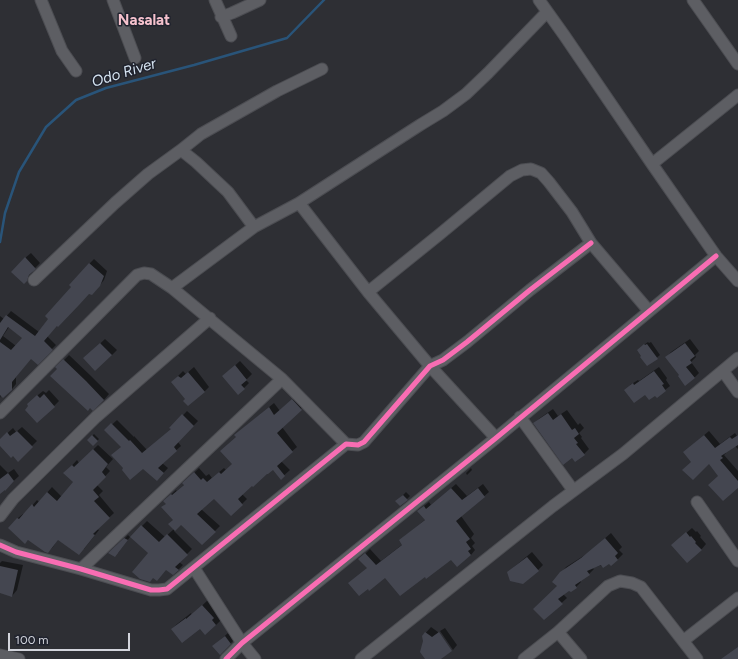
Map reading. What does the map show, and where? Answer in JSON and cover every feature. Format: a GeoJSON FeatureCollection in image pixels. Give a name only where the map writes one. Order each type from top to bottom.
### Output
{"type":"FeatureCollection","features":[{"type":"Feature","properties":{"kind":"street"},"geometry":{"type":"LineString","coordinates":[[41,0],[62,51],[76,71]]}},
{"type":"Feature","properties":{"kind":"street"},"geometry":{"type":"LineString","coordinates":[[113,0],[135,58]]}},
{"type":"Feature","properties":{"kind":"street"},"geometry":{"type":"LineString","coordinates":[[215,0],[231,36]]}},
{"type":"Feature","properties":{"kind":"street"},"geometry":{"type":"LineString","coordinates":[[222,17],[260,0]]}},
{"type":"Feature","properties":{"kind":"street"},"geometry":{"type":"LineString","coordinates":[[539,0],[716,256],[738,281]]}},
{"type":"Feature","properties":{"kind":"street"},"geometry":{"type":"LineString","coordinates":[[693,0],[738,64]]}},
{"type":"Feature","properties":{"kind":"street"},"geometry":{"type":"LineString","coordinates":[[172,288],[254,227],[299,203],[443,111],[466,94],[547,12]]}},
{"type":"Feature","properties":{"kind":"street"},"geometry":{"type":"LineString","coordinates":[[34,280],[148,174],[201,134],[277,91],[322,69]]}},
{"type":"Feature","properties":{"kind":"street"},"geometry":{"type":"LineString","coordinates":[[652,164],[738,95]]}},
{"type":"Feature","properties":{"kind":"street"},"geometry":{"type":"LineString","coordinates":[[181,150],[228,192],[254,227]]}},
{"type":"Feature","properties":{"kind":"street"},"geometry":{"type":"LineString","coordinates":[[368,292],[510,176],[522,170],[531,169],[541,173],[549,182],[572,212],[590,243],[649,311]]}},
{"type":"Feature","properties":{"kind":"street"},"geometry":{"type":"LineString","coordinates":[[299,203],[368,292],[430,366],[496,438]]}},
{"type":"Feature","properties":{"kind":"street"},"geometry":{"type":"LineString","coordinates":[[0,413],[137,275],[144,273],[151,274],[172,288],[210,318],[282,379],[346,444],[358,445],[364,442],[430,366],[443,360],[467,342],[590,243]]}},
{"type":"Feature","properties":{"kind":"street"},"geometry":{"type":"LineString","coordinates":[[226,659],[242,643],[496,438],[716,256]]}},
{"type":"Feature","properties":{"kind":"street"},"geometry":{"type":"LineString","coordinates":[[0,516],[13,499],[96,417],[210,318]]}},
{"type":"Feature","properties":{"kind":"street"},"geometry":{"type":"LineString","coordinates":[[361,659],[573,490],[623,454],[738,358]]}},
{"type":"Feature","properties":{"kind":"street"},"geometry":{"type":"LineString","coordinates":[[723,371],[738,392]]}},
{"type":"Feature","properties":{"kind":"street"},"geometry":{"type":"LineString","coordinates":[[81,569],[282,379]]}},
{"type":"Feature","properties":{"kind":"street"},"geometry":{"type":"LineString","coordinates":[[520,417],[573,490]]}},
{"type":"Feature","properties":{"kind":"street"},"geometry":{"type":"LineString","coordinates":[[0,545],[16,552],[81,569],[151,590],[167,589],[346,444]]}},
{"type":"Feature","properties":{"kind":"street"},"geometry":{"type":"LineString","coordinates":[[697,502],[738,561]]}},
{"type":"Feature","properties":{"kind":"street"},"geometry":{"type":"LineString","coordinates":[[194,568],[242,643],[255,659]]}},
{"type":"Feature","properties":{"kind":"street"},"geometry":{"type":"LineString","coordinates":[[524,659],[558,632],[608,586],[620,581],[632,583],[641,587],[697,659]]}},
{"type":"Feature","properties":{"kind":"street"},"geometry":{"type":"LineString","coordinates":[[683,641],[738,598]]}},
{"type":"Feature","properties":{"kind":"street"},"geometry":{"type":"LineString","coordinates":[[558,632],[581,659]]}},
{"type":"Feature","properties":{"kind":"street"},"geometry":{"type":"LineString","coordinates":[[0,655],[19,659]]}},
{"type":"Feature","properties":{"kind":"building"},"geometry":{"type":"Polygon","coordinates":[[[25,257],[36,269],[29,275],[24,284],[11,272],[25,257]]]}},
{"type":"Feature","properties":{"kind":"building"},"geometry":{"type":"Polygon","coordinates":[[[89,263],[104,276],[100,286],[92,295],[89,294],[44,341],[53,350],[38,365],[31,359],[12,382],[12,390],[3,398],[0,395],[0,342],[11,350],[22,338],[8,327],[0,340],[0,323],[6,315],[35,336],[48,319],[45,316],[71,287],[69,285],[89,263]]]}},
{"type":"Feature","properties":{"kind":"building"},"geometry":{"type":"Polygon","coordinates":[[[100,343],[112,355],[95,371],[83,358],[100,343]]]}},
{"type":"Feature","properties":{"kind":"building"},"geometry":{"type":"Polygon","coordinates":[[[685,343],[695,356],[690,360],[692,363],[686,367],[695,378],[685,386],[678,376],[679,375],[665,357],[685,343]]]}},
{"type":"Feature","properties":{"kind":"building"},"geometry":{"type":"Polygon","coordinates":[[[644,344],[647,344],[658,359],[647,366],[637,350],[644,344]]]}},
{"type":"Feature","properties":{"kind":"building"},"geometry":{"type":"Polygon","coordinates":[[[63,359],[104,400],[93,411],[90,408],[88,411],[50,376],[57,369],[55,367],[63,359]]]}},
{"type":"Feature","properties":{"kind":"building"},"geometry":{"type":"Polygon","coordinates":[[[235,365],[247,380],[241,385],[245,389],[238,395],[222,376],[235,365]]]}},
{"type":"Feature","properties":{"kind":"building"},"geometry":{"type":"Polygon","coordinates":[[[654,371],[664,384],[662,385],[666,391],[657,398],[655,396],[649,400],[645,395],[634,403],[624,390],[654,371]]]}},
{"type":"Feature","properties":{"kind":"building"},"geometry":{"type":"Polygon","coordinates":[[[188,372],[205,392],[188,406],[183,401],[185,399],[171,382],[178,376],[181,378],[188,372]]]}},
{"type":"Feature","properties":{"kind":"building"},"geometry":{"type":"Polygon","coordinates":[[[44,394],[55,407],[37,423],[25,410],[28,406],[27,404],[37,395],[40,398],[44,394]]]}},
{"type":"Feature","properties":{"kind":"building"},"geometry":{"type":"Polygon","coordinates":[[[292,399],[302,410],[277,433],[293,452],[277,466],[285,476],[281,480],[273,470],[267,474],[238,499],[243,505],[231,516],[214,499],[197,514],[216,532],[202,545],[181,525],[175,531],[168,524],[173,520],[161,507],[166,504],[163,501],[184,485],[182,483],[194,472],[201,480],[203,478],[207,482],[219,472],[221,474],[232,464],[220,451],[236,437],[234,435],[269,407],[274,415],[292,399]]]}},
{"type":"Feature","properties":{"kind":"building"},"geometry":{"type":"Polygon","coordinates":[[[548,413],[553,420],[561,414],[572,430],[575,428],[579,434],[574,438],[578,443],[576,444],[585,455],[575,462],[572,458],[563,465],[533,423],[548,413]]]}},
{"type":"Feature","properties":{"kind":"building"},"geometry":{"type":"Polygon","coordinates":[[[182,414],[194,426],[174,447],[177,451],[158,468],[164,473],[157,481],[143,469],[130,480],[122,470],[123,468],[111,455],[121,447],[104,430],[111,423],[142,453],[171,429],[169,428],[182,414]]]}},
{"type":"Feature","properties":{"kind":"building"},"geometry":{"type":"Polygon","coordinates":[[[17,431],[33,447],[18,462],[13,456],[11,458],[0,446],[0,439],[7,432],[10,436],[17,431]]]}},
{"type":"Feature","properties":{"kind":"building"},"geometry":{"type":"Polygon","coordinates":[[[92,435],[98,441],[93,446],[87,440],[92,435]]]}},
{"type":"Feature","properties":{"kind":"building"},"geometry":{"type":"Polygon","coordinates":[[[704,435],[715,448],[730,437],[732,439],[738,435],[738,445],[721,456],[723,458],[720,460],[738,481],[738,488],[723,501],[708,485],[718,476],[709,464],[693,480],[682,470],[691,462],[683,452],[704,435]]]}},
{"type":"Feature","properties":{"kind":"building"},"geometry":{"type":"Polygon","coordinates":[[[93,449],[108,464],[102,472],[106,477],[93,490],[99,497],[94,501],[110,518],[93,534],[95,535],[79,555],[58,540],[48,553],[28,540],[25,544],[8,528],[17,518],[19,519],[32,504],[34,507],[47,492],[57,501],[73,482],[63,473],[72,465],[74,467],[93,449]]]}},
{"type":"Feature","properties":{"kind":"building"},"geometry":{"type":"Polygon","coordinates":[[[8,473],[14,481],[5,491],[0,494],[0,479],[8,473]]]}},
{"type":"Feature","properties":{"kind":"building"},"geometry":{"type":"Polygon","coordinates":[[[451,488],[462,500],[478,488],[485,497],[456,521],[470,539],[466,542],[471,549],[468,551],[471,555],[457,567],[451,560],[400,596],[385,578],[369,591],[368,589],[359,596],[348,583],[367,568],[358,559],[365,553],[376,565],[402,545],[399,540],[425,520],[417,511],[424,506],[426,509],[451,488]]]}},
{"type":"Feature","properties":{"kind":"building"},"geometry":{"type":"Polygon","coordinates":[[[403,495],[408,500],[400,506],[395,501],[403,495]]]}},
{"type":"Feature","properties":{"kind":"building"},"geometry":{"type":"Polygon","coordinates":[[[141,525],[159,542],[167,534],[188,555],[175,567],[179,570],[173,575],[166,570],[157,581],[153,578],[150,582],[140,579],[132,572],[148,553],[130,537],[141,525]]]}},
{"type":"Feature","properties":{"kind":"building"},"geometry":{"type":"Polygon","coordinates":[[[686,532],[702,550],[687,563],[671,545],[686,532]]]}},
{"type":"Feature","properties":{"kind":"building"},"geometry":{"type":"Polygon","coordinates":[[[124,538],[128,540],[115,557],[108,553],[124,538]]]}},
{"type":"Feature","properties":{"kind":"building"},"geometry":{"type":"Polygon","coordinates":[[[605,538],[618,553],[615,556],[618,560],[611,566],[609,564],[603,568],[601,565],[587,571],[590,575],[575,585],[577,588],[571,592],[569,591],[558,599],[563,604],[544,620],[533,609],[557,586],[552,582],[560,572],[581,558],[605,538]]]}},
{"type":"Feature","properties":{"kind":"building"},"geometry":{"type":"Polygon","coordinates":[[[527,557],[539,571],[523,584],[510,581],[507,572],[527,557]]]}},
{"type":"Feature","properties":{"kind":"building"},"geometry":{"type":"Polygon","coordinates":[[[0,566],[18,570],[12,597],[0,593],[0,566]]]}},
{"type":"Feature","properties":{"kind":"building"},"geometry":{"type":"Polygon","coordinates":[[[202,605],[214,618],[212,620],[216,625],[205,635],[200,629],[182,643],[171,629],[186,619],[202,605]]]}},
{"type":"Feature","properties":{"kind":"building"},"geometry":{"type":"Polygon","coordinates":[[[425,632],[432,637],[439,632],[452,651],[441,659],[425,659],[420,652],[423,641],[422,636],[425,632]]]}},
{"type":"Feature","properties":{"kind":"building"},"geometry":{"type":"Polygon","coordinates":[[[225,636],[231,644],[220,655],[212,646],[225,636]]]}},
{"type":"Feature","properties":{"kind":"building"},"geometry":{"type":"Polygon","coordinates":[[[738,647],[738,659],[721,659],[738,647]]]}},
{"type":"Feature","properties":{"kind":"waterway","name":"Odo River"},"geometry":{"type":"LineString","coordinates":[[0,242],[5,213],[19,172],[46,127],[76,100],[106,88],[194,65],[287,38],[324,0]]}},
{"type":"Feature","properties":{"kind":"cycle path"},"geometry":{"type":"LineString","coordinates":[[0,545],[16,552],[81,569],[151,590],[167,589],[346,444],[358,445],[364,442],[430,366],[443,360],[467,342],[530,290],[591,243]]}},
{"type":"Feature","properties":{"kind":"cycle path"},"geometry":{"type":"LineString","coordinates":[[226,659],[242,643],[496,438],[716,256]]}},
{"type":"Feature","properties":{"kind":"district","name":"Nasalat"},"geometry":{"type":"Point","coordinates":[144,21]}}]}
